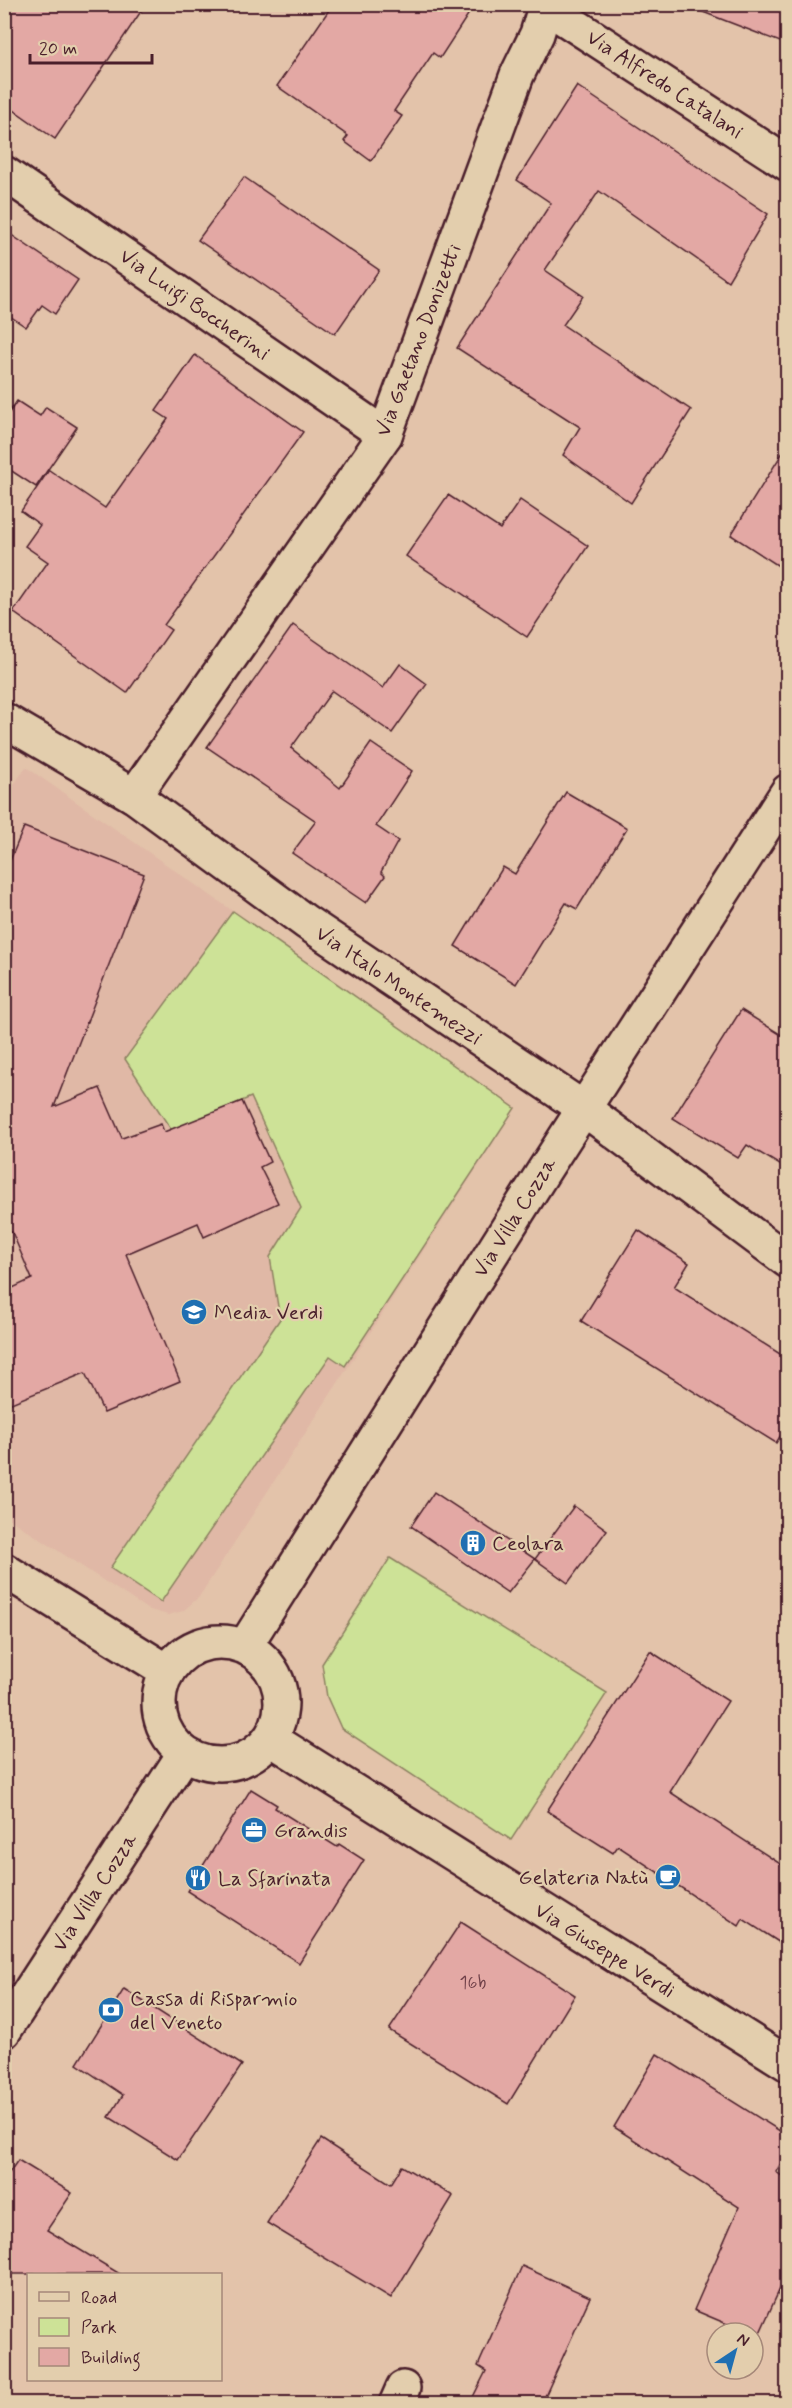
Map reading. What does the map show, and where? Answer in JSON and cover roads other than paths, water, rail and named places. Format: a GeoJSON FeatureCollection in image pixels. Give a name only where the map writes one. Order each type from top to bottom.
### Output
{"type":"FeatureCollection","features":[{"type":"Feature","properties":{"kind":"street","name":"Via Alfredo Catalani"},"geometry":{"type":"LineString","coordinates":[[544,5],[788,164]]}},
{"type":"Feature","properties":{"kind":"street","name":"Via Gaetano Donizetti"},"geometry":{"type":"LineString","coordinates":[[134,796],[385,435],[513,86],[537,34],[544,5]]}},
{"type":"Feature","properties":{"kind":"street","name":"Via Luigi Boccherini"},"geometry":{"type":"LineString","coordinates":[[4,173],[385,435]]}},
{"type":"Feature","properties":{"kind":"street","name":"Via Italo Montemezzi"},"geometry":{"type":"LineString","coordinates":[[6,723],[134,796],[306,922],[584,1108],[788,1261]]}},
{"type":"Feature","properties":{"kind":"street","name":"Via Villa Cozza"},"geometry":{"type":"LineString","coordinates":[[245,1647],[584,1108],[788,791]]}},
{"type":"Feature","properties":{"kind":"street"},"geometry":{"type":"LineString","coordinates":[[4,1570],[167,1671]]}},
{"type":"Feature","properties":{"kind":"street"},"geometry":{"type":"LineString","coordinates":[[223,1642],[245,1647],[263,1659],[276,1677],[281,1697],[280,1719],[271,1739],[260,1751],[231,1765],[214,1765],[184,1754],[170,1741],[162,1725],[158,1706],[159,1688],[167,1671],[182,1654],[201,1644],[223,1642]]}},
{"type":"Feature","properties":{"kind":"street","name":"Via Giuseppe Verdi"},"geometry":{"type":"LineString","coordinates":[[271,1739],[788,2064]]}},
{"type":"Feature","properties":{"kind":"street","name":"Via Villa Cozza"},"geometry":{"type":"LineString","coordinates":[[6,2027],[184,1754]]}},
{"type":"Feature","properties":{"kind":"place","name":"Media Verdi"},"geometry":{"type":"Point","coordinates":[194,1312]}},
{"type":"Feature","properties":{"kind":"place","name":"Ceolara"},"geometry":{"type":"Point","coordinates":[473,1543]}},
{"type":"Feature","properties":{"kind":"place","name":"Grandis"},"geometry":{"type":"Point","coordinates":[254,1830]}},
{"type":"Feature","properties":{"kind":"place","name":"Gelateria Natù"},"geometry":{"type":"Point","coordinates":[668,1877]}},
{"type":"Feature","properties":{"kind":"place","name":"La Sfarinata"},"geometry":{"type":"Point","coordinates":[198,1878]}},
{"type":"Feature","properties":{"kind":"place","name":"Cassa di Risparmio del Veneto"},"geometry":{"type":"Point","coordinates":[111,2010]}}]}
